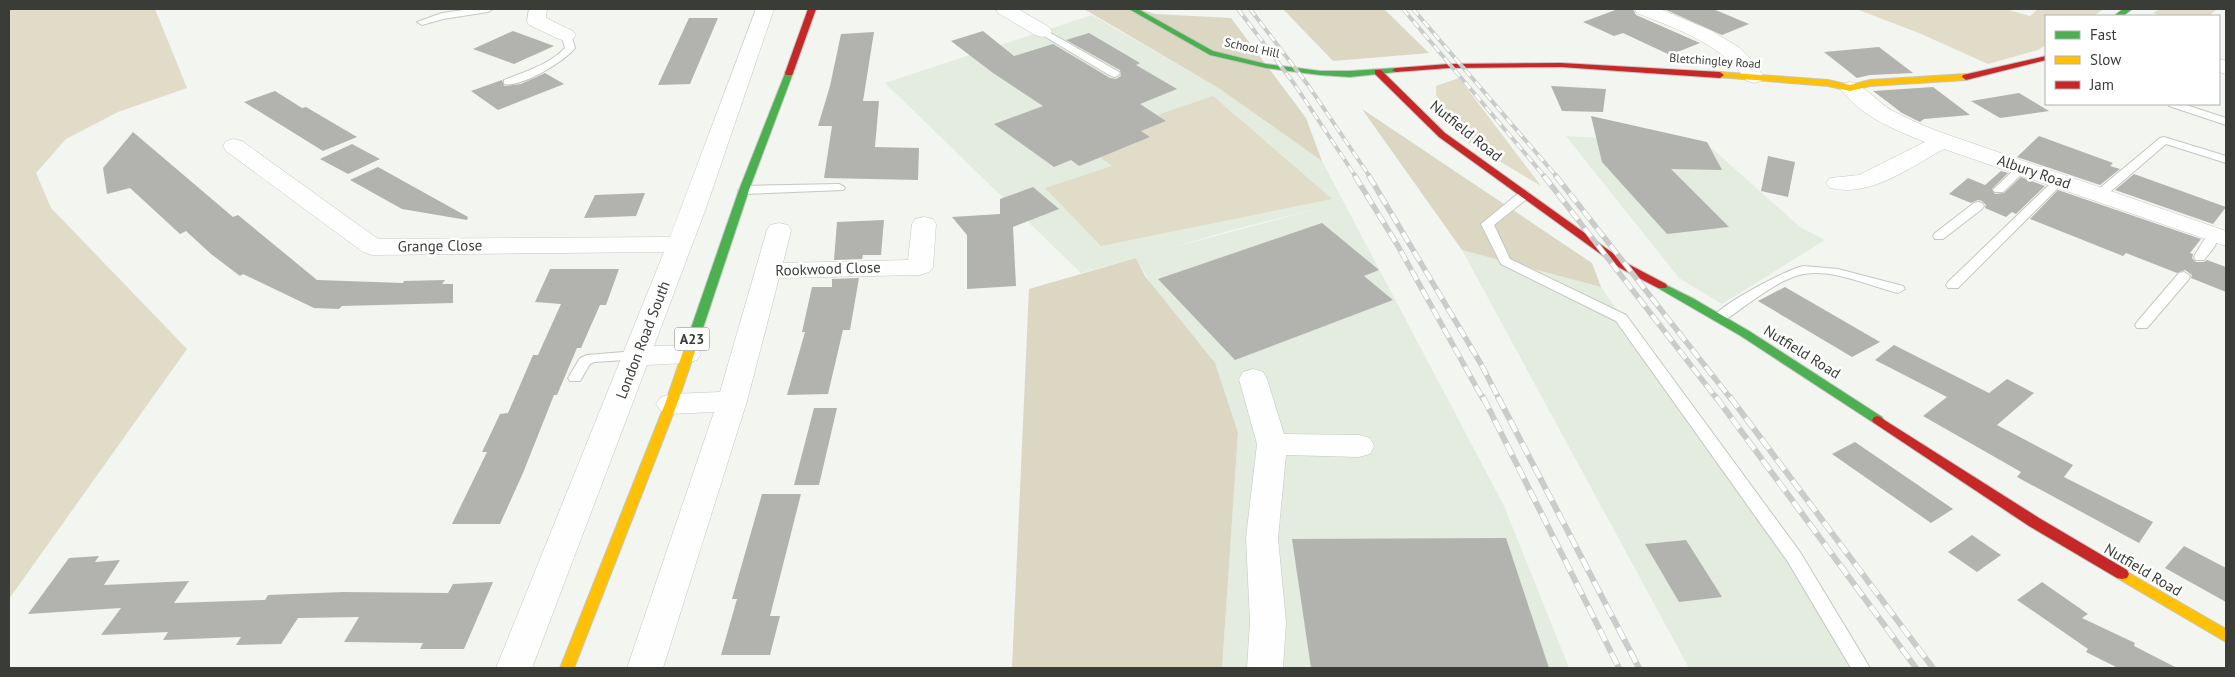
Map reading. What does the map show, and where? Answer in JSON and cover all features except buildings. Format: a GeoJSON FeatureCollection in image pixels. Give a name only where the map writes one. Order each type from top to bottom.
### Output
{"type":"FeatureCollection","features":[{"type":"Feature","properties":{"kind":"street"},"geometry":{"type":"LineString","coordinates":[[538,9],[536,21],[566,35]]}},
{"type":"Feature","properties":{"kind":"street","name":"London Road South"},"geometry":{"type":"LineString","coordinates":[[514,668],[680,244],[765,9]]}},
{"type":"Feature","properties":{"kind":"street","name":"A23"},"geometry":{"type":"LineString","coordinates":[[567,668],[671,404],[744,190],[812,9]]}},
{"type":"Feature","properties":{"kind":"street"},"geometry":{"type":"LineString","coordinates":[[1005,9],[1042,32]]}},
{"type":"Feature","properties":{"kind":"street","name":"School Hill"},"geometry":{"type":"LineString","coordinates":[[1133,9],[1199,47],[1221,56],[1266,66],[1320,73],[1378,72]]}},
{"type":"Feature","properties":{"kind":"street"},"geometry":{"type":"LineString","coordinates":[[1644,9],[1723,45],[1742,60],[1754,77]]}},
{"type":"Feature","properties":{"kind":"street","name":"Bletchingley Road"},"geometry":{"type":"LineString","coordinates":[[1378,72],[1449,66],[1542,65],[1754,77],[1828,83],[1850,88],[1870,83],[1974,77],[2045,59]]}},
{"type":"Feature","properties":{"kind":"street","name":"Nutfield Road"},"geometry":{"type":"LineString","coordinates":[[1378,72],[1442,135],[1624,266],[1719,318],[2034,522],[2226,636]]}},
{"type":"Feature","properties":{"kind":"street","name":"Albury Road"},"geometry":{"type":"LineString","coordinates":[[1850,88],[1861,101],[1886,116],[1943,140],[2220,237]]}},
{"type":"Feature","properties":{"kind":"street"},"geometry":{"type":"LineString","coordinates":[[1838,183],[1864,182],[1943,140]]}},
{"type":"Feature","properties":{"kind":"street","name":"Grange Close"},"geometry":{"type":"LineString","coordinates":[[234,146],[372,247],[680,244]]}},
{"type":"Feature","properties":{"kind":"street","name":"Rookwood Close"},"geometry":{"type":"LineString","coordinates":[[732,401],[768,271],[920,266],[924,224]]}},
{"type":"Feature","properties":{"kind":"street"},"geometry":{"type":"LineString","coordinates":[[768,271],[780,230]]}},
{"type":"Feature","properties":{"kind":"street"},"geometry":{"type":"LineString","coordinates":[[636,356],[687,354]]}},
{"type":"Feature","properties":{"kind":"street"},"geometry":{"type":"LineString","coordinates":[[1253,379],[1272,444],[1262,538],[1268,622],[1265,668]]}},
{"type":"Feature","properties":{"kind":"street"},"geometry":{"type":"LineString","coordinates":[[645,668],[732,401],[671,404]]}},
{"type":"Feature","properties":{"kind":"street"},"geometry":{"type":"LineString","coordinates":[[1272,444],[1359,446]]}},
{"type":"Feature","properties":{"kind":"lane"},"geometry":{"type":"LineString","coordinates":[[422,22],[442,16],[488,9]]}},
{"type":"Feature","properties":{"kind":"lane"},"geometry":{"type":"LineString","coordinates":[[1042,32],[1115,74]]}},
{"type":"Feature","properties":{"kind":"lane"},"geometry":{"type":"LineString","coordinates":[[508,82],[555,62],[565,55],[570,48],[566,35]]}},
{"type":"Feature","properties":{"kind":"lane"},"geometry":{"type":"LineString","coordinates":[[2176,105],[2226,122]]}},
{"type":"Feature","properties":{"kind":"lane"},"geometry":{"type":"LineString","coordinates":[[2099,196],[2164,140],[2226,160]]}},
{"type":"Feature","properties":{"kind":"lane"},"geometry":{"type":"LineString","coordinates":[[1999,190],[2022,168]]}},
{"type":"Feature","properties":{"kind":"lane"},"geometry":{"type":"LineString","coordinates":[[1954,285],[2059,181]]}},
{"type":"Feature","properties":{"kind":"lane"},"geometry":{"type":"LineString","coordinates":[[744,190],[839,188]]}},
{"type":"Feature","properties":{"kind":"lane"},"geometry":{"type":"LineString","coordinates":[[1524,195],[1487,224],[1505,261],[1621,318],[1794,557],[1861,668]]}},
{"type":"Feature","properties":{"kind":"lane"},"geometry":{"type":"LineString","coordinates":[[1939,236],[1978,206]]}},
{"type":"Feature","properties":{"kind":"lane"},"geometry":{"type":"LineString","coordinates":[[2200,257],[2220,237]]}},
{"type":"Feature","properties":{"kind":"lane"},"geometry":{"type":"LineString","coordinates":[[1719,318],[1786,276],[1802,270],[1826,271],[1898,289]]}},
{"type":"Feature","properties":{"kind":"lane"},"geometry":{"type":"LineString","coordinates":[[2142,326],[2184,276]]}},
{"type":"Feature","properties":{"kind":"lane"},"geometry":{"type":"LineString","coordinates":[[576,378],[585,361],[592,358],[636,356]]}},
{"type":"Feature","properties":{"kind":"shaded area"},"geometry":{"type":"Polygon","coordinates":[[[9,9],[155,9],[187,88],[118,112],[66,139],[36,173],[51,208],[187,349],[9,599],[9,9]]]}},
{"type":"Feature","properties":{"kind":"shaded area"},"geometry":{"type":"Polygon","coordinates":[[[1084,9],[1139,9],[1155,14],[1231,18],[1306,118],[1322,161],[1220,89],[1084,9]]]}},
{"type":"Feature","properties":{"kind":"shaded area"},"geometry":{"type":"Polygon","coordinates":[[[1283,9],[1384,9],[1429,53],[1333,61],[1283,9]]]}},
{"type":"Feature","properties":{"kind":"shaded area"},"geometry":{"type":"Polygon","coordinates":[[[1856,9],[2005,9],[2030,16],[2038,9],[2104,9],[2095,15],[2045,15],[2045,46],[2038,50],[1988,64],[1919,33],[1856,9]]]}},
{"type":"Feature","properties":{"kind":"shaded area"},"geometry":{"type":"Polygon","coordinates":[[[2160,9],[2217,9],[2210,15],[2160,15],[2153,13],[2160,9]]]}},
{"type":"Feature","properties":{"kind":"shaded area"},"geometry":{"type":"Polygon","coordinates":[[[1092,15],[1220,89],[1322,161],[1504,506],[1569,668],[1222,668],[1238,433],[1136,258],[1081,273],[885,83],[1092,15]],[[1324,207],[1228,231],[1167,249],[1324,207]]]}},
{"type":"Feature","properties":{"kind":"shaded area"},"geometry":{"type":"Polygon","coordinates":[[[1459,78],[1541,186],[1464,140],[1437,115],[1436,86],[1459,78]]]}},
{"type":"Feature","properties":{"kind":"shaded area"},"geometry":{"type":"Polygon","coordinates":[[[1213,96],[1332,199],[1101,246],[1045,188],[1112,166],[1100,157],[1150,137],[1141,131],[1166,121],[1158,115],[1213,96]]]}},
{"type":"Feature","properties":{"kind":"shaded area"},"geometry":{"type":"Polygon","coordinates":[[[1362,109],[1592,263],[1601,287],[1462,250],[1362,109]]]}},
{"type":"Feature","properties":{"kind":"shaded area"},"geometry":{"type":"Polygon","coordinates":[[[1566,136],[1707,144],[1800,227],[1825,240],[1722,304],[1679,278],[1566,136]]]}},
{"type":"Feature","properties":{"kind":"shaded area"},"geometry":{"type":"Polygon","coordinates":[[[1462,250],[1601,287],[1868,668],[1689,668],[1462,250]]]}},
{"type":"Feature","properties":{"kind":"shaded area"},"geometry":{"type":"Polygon","coordinates":[[[1136,258],[1145,276],[1215,363],[1238,433],[1222,668],[1012,668],[1029,289],[1136,258]]]}},
{"type":"Feature","properties":{"kind":"railway"},"geometry":{"type":"LineString","coordinates":[[1238,9],[1295,85],[1356,177]]}},
{"type":"Feature","properties":{"kind":"railway"},"geometry":{"type":"LineString","coordinates":[[1250,9],[1308,85],[1370,177]]}},
{"type":"Feature","properties":{"kind":"railway"},"geometry":{"type":"LineString","coordinates":[[1403,9],[1545,177]]}},
{"type":"Feature","properties":{"kind":"railway"},"geometry":{"type":"LineString","coordinates":[[1413,9],[1557,177]]}},
{"type":"Feature","properties":{"kind":"railway"},"geometry":{"type":"LineString","coordinates":[[1355,176],[1398,246],[1483,399]]}},
{"type":"Feature","properties":{"kind":"railway"},"geometry":{"type":"LineString","coordinates":[[1369,176],[1481,364],[1499,399]]}},
{"type":"Feature","properties":{"kind":"railway"},"geometry":{"type":"LineString","coordinates":[[1544,176],[1717,399]]}},
{"type":"Feature","properties":{"kind":"railway"},"geometry":{"type":"LineString","coordinates":[[1556,176],[1731,399]]}},
{"type":"Feature","properties":{"kind":"railway"},"geometry":{"type":"LineString","coordinates":[[1483,397],[1619,668]]}},
{"type":"Feature","properties":{"kind":"railway"},"geometry":{"type":"LineString","coordinates":[[1498,397],[1639,668]]}},
{"type":"Feature","properties":{"kind":"railway"},"geometry":{"type":"LineString","coordinates":[[1716,397],[1916,668]]}},
{"type":"Feature","properties":{"kind":"railway"},"geometry":{"type":"LineString","coordinates":[[1730,397],[1933,668]]}},
{"type":"Feature","properties":{"kind":"traffic: fast"},"geometry":{"type":"LineString","coordinates":[[1133,9],[1210,53],[1266,66],[1320,73],[1350,74],[1396,70]]}},
{"type":"Feature","properties":{"kind":"traffic: fast"},"geometry":{"type":"LineString","coordinates":[[2119,15],[2128,9]]}},
{"type":"Feature","properties":{"kind":"traffic: fast"},"geometry":{"type":"LineString","coordinates":[[694,337],[744,190],[789,73]]}},
{"type":"Feature","properties":{"kind":"traffic: fast"},"geometry":{"type":"LineString","coordinates":[[1662,286],[1745,333],[1878,420]]}},
{"type":"Feature","properties":{"kind":"traffic: slow"},"geometry":{"type":"LineString","coordinates":[[1720,75],[1828,83],[1850,88],[1870,83],[1966,77]]}},
{"type":"Feature","properties":{"kind":"traffic: slow"},"geometry":{"type":"LineString","coordinates":[[567,668],[671,404],[694,337]]}},
{"type":"Feature","properties":{"kind":"traffic: slow"},"geometry":{"type":"LineString","coordinates":[[2122,574],[2226,636]]}},
{"type":"Feature","properties":{"kind":"traffic: jam"},"geometry":{"type":"LineString","coordinates":[[789,73],[812,9]]}},
{"type":"Feature","properties":{"kind":"traffic: jam"},"geometry":{"type":"LineString","coordinates":[[1966,77],[2045,58]]}},
{"type":"Feature","properties":{"kind":"traffic: jam"},"geometry":{"type":"LineString","coordinates":[[1396,70],[1449,66],[1561,65],[1720,75]]}},
{"type":"Feature","properties":{"kind":"traffic: jam"},"geometry":{"type":"LineString","coordinates":[[1378,72],[1442,135],[1624,266],[1662,286]]}},
{"type":"Feature","properties":{"kind":"traffic: jam"},"geometry":{"type":"LineString","coordinates":[[1878,420],[2034,522],[2122,574]]}}]}
